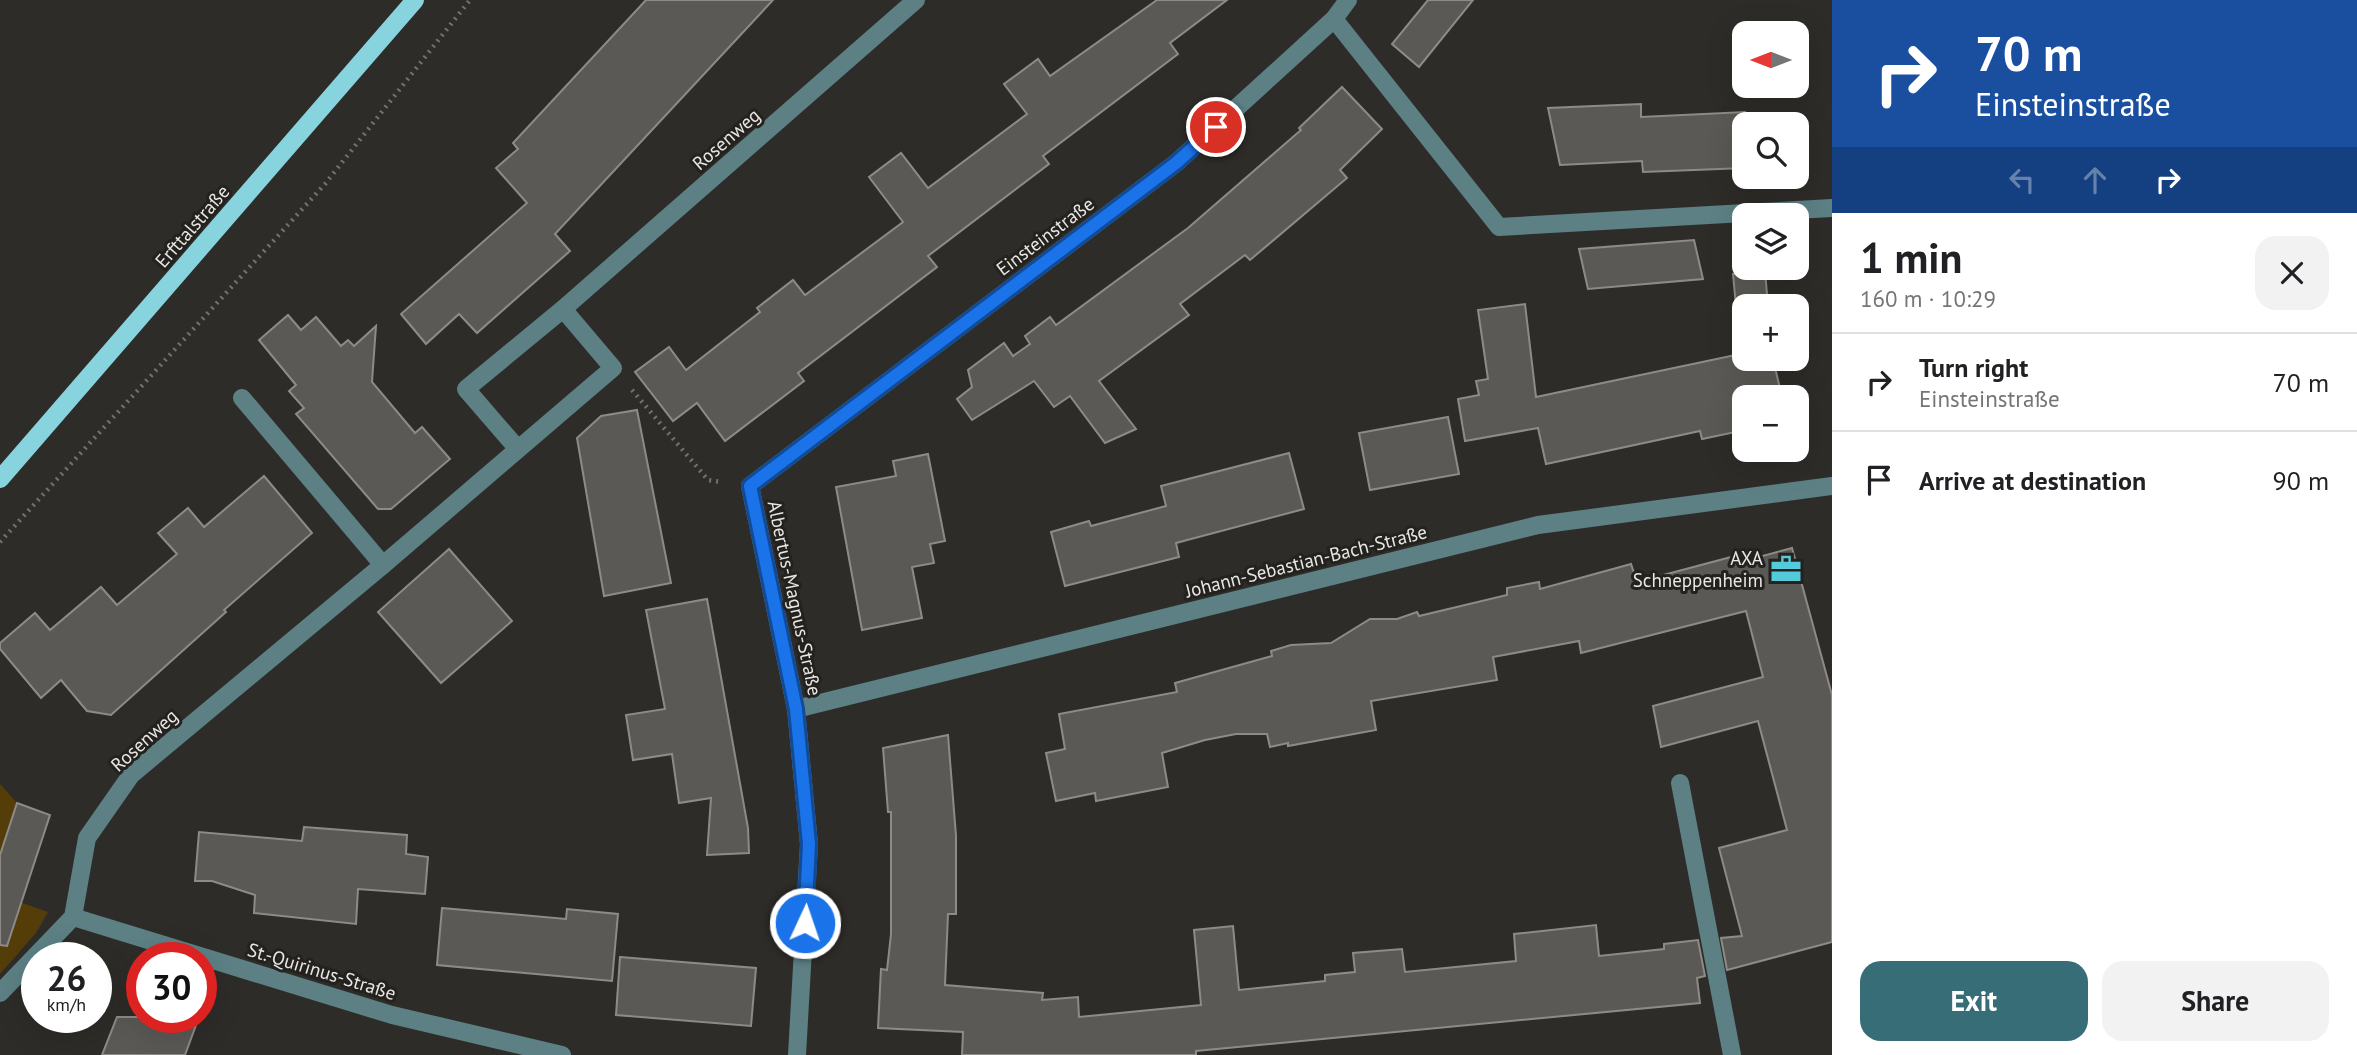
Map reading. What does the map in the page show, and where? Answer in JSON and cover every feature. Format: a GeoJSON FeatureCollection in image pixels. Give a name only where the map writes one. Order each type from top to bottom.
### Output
{"type":"FeatureCollection","features":[{"type":"Feature","properties":{"kind":"main road","name":"Erfttalstraße"},"geometry":{"type":"LineString","coordinates":[[0,479],[415,0]]}},
{"type":"Feature","properties":{"kind":"street","name":"Rosenweg"},"geometry":{"type":"LineString","coordinates":[[517,448],[466,388],[563,309],[916,0]]}},
{"type":"Feature","properties":{"kind":"street","name":"Einsteinstraße"},"geometry":{"type":"LineString","coordinates":[[750,486],[1176,163],[1334,19],[1348,0]]}},
{"type":"Feature","properties":{"kind":"street"},"geometry":{"type":"LineString","coordinates":[[1334,19],[1499,227],[1832,208]]}},
{"type":"Feature","properties":{"kind":"street"},"geometry":{"type":"LineString","coordinates":[[563,309],[613,368]]}},
{"type":"Feature","properties":{"kind":"street","name":"Rosenweg"},"geometry":{"type":"LineString","coordinates":[[73,917],[87,838],[131,775],[383,565],[613,368]]}},
{"type":"Feature","properties":{"kind":"street"},"geometry":{"type":"LineString","coordinates":[[242,398],[383,565]]}},
{"type":"Feature","properties":{"kind":"street","name":"Albertus-Magnus-Straße"},"geometry":{"type":"LineString","coordinates":[[750,486],[796,709],[809,844],[797,1055]]}},
{"type":"Feature","properties":{"kind":"street","name":"Johann-Sebastian-Bach-Straße"},"geometry":{"type":"LineString","coordinates":[[796,709],[1538,525],[1832,486]]}},
{"type":"Feature","properties":{"kind":"street"},"geometry":{"type":"LineString","coordinates":[[1680,783],[1732,1055]]}},
{"type":"Feature","properties":{"kind":"street"},"geometry":{"type":"LineString","coordinates":[[0,993],[73,917]]}},
{"type":"Feature","properties":{"kind":"street","name":"St.-Quirinus-Straße"},"geometry":{"type":"LineString","coordinates":[[73,917],[392,1015],[562,1055]]}},
{"type":"Feature","properties":{"kind":"path"},"geometry":{"type":"LineString","coordinates":[[0,542],[325,184],[470,0]]}},
{"type":"Feature","properties":{"kind":"path"},"geometry":{"type":"LineString","coordinates":[[613,368],[708,480],[750,486]]}},
{"type":"Feature","properties":{"kind":"shaded area"},"geometry":{"type":"Polygon","coordinates":[[[0,784],[17,803],[0,853],[0,784]]]}},
{"type":"Feature","properties":{"kind":"shaded area"},"geometry":{"type":"Polygon","coordinates":[[[0,895],[48,912],[36,933],[28,942],[21,942],[21,950],[0,974],[0,895]]]}},
{"type":"Feature","properties":{"kind":"building"},"geometry":{"type":"Polygon","coordinates":[[[646,0],[773,0],[555,234],[570,251],[477,333],[459,314],[426,344],[401,314],[527,203],[496,168],[518,149],[513,143],[646,0]]]}},
{"type":"Feature","properties":{"kind":"building"},"geometry":{"type":"Polygon","coordinates":[[[1157,0],[1227,0],[1170,43],[1178,54],[1043,156],[1049,164],[928,256],[937,267],[798,373],[804,381],[725,441],[697,403],[673,421],[635,372],[669,347],[686,370],[760,312],[757,308],[793,280],[805,295],[903,222],[869,177],[901,153],[928,188],[1027,114],[1004,84],[1038,59],[1050,76],[1157,0]]]}},
{"type":"Feature","properties":{"kind":"building"},"geometry":{"type":"Polygon","coordinates":[[[1428,0],[1473,0],[1419,67],[1392,44],[1428,0]]]}},
{"type":"Feature","properties":{"kind":"building"},"geometry":{"type":"Polygon","coordinates":[[[1342,87],[1382,129],[1340,170],[1347,178],[1250,260],[1245,255],[1180,304],[1189,315],[1099,381],[1136,429],[1105,443],[1070,396],[1054,407],[1034,381],[972,420],[957,399],[972,387],[968,370],[1004,343],[1013,356],[1030,344],[1025,336],[1050,317],[1056,325],[1188,228],[1301,130],[1299,128],[1342,87]]]}},
{"type":"Feature","properties":{"kind":"building"},"geometry":{"type":"Polygon","coordinates":[[[1641,104],[1641,117],[1732,113],[1732,169],[1643,172],[1642,161],[1560,165],[1548,108],[1641,104]]]}},
{"type":"Feature","properties":{"kind":"building"},"geometry":{"type":"Polygon","coordinates":[[[1694,240],[1703,279],[1588,289],[1579,249],[1694,240]]]}},
{"type":"Feature","properties":{"kind":"building"},"geometry":{"type":"Polygon","coordinates":[[[1734,280],[1766,280],[1767,294],[1735,294],[1734,280]]]}},
{"type":"Feature","properties":{"kind":"building"},"geometry":{"type":"Polygon","coordinates":[[[1525,304],[1536,397],[1732,356],[1732,371],[1776,371],[1779,385],[1732,385],[1732,433],[1702,439],[1700,431],[1546,464],[1538,428],[1465,441],[1458,399],[1479,395],[1476,381],[1488,379],[1478,310],[1525,304]]]}},
{"type":"Feature","properties":{"kind":"building"},"geometry":{"type":"Polygon","coordinates":[[[288,315],[301,330],[316,317],[341,346],[348,340],[354,346],[376,326],[372,382],[415,433],[422,427],[450,459],[391,509],[378,509],[296,414],[304,408],[289,391],[296,385],[259,340],[288,315]]]}},
{"type":"Feature","properties":{"kind":"building"},"geometry":{"type":"Polygon","coordinates":[[[637,410],[671,583],[604,596],[577,438],[601,416],[637,410]]]}},
{"type":"Feature","properties":{"kind":"building"},"geometry":{"type":"Polygon","coordinates":[[[1448,417],[1459,474],[1370,490],[1359,433],[1448,417]]]}},
{"type":"Feature","properties":{"kind":"building"},"geometry":{"type":"Polygon","coordinates":[[[1289,453],[1304,509],[1176,543],[1179,557],[1065,586],[1051,532],[1089,521],[1091,526],[1166,506],[1161,486],[1289,453]]]}},
{"type":"Feature","properties":{"kind":"building"},"geometry":{"type":"Polygon","coordinates":[[[928,454],[945,541],[930,544],[934,563],[912,567],[922,618],[862,630],[836,487],[896,476],[893,461],[928,454]]]}},
{"type":"Feature","properties":{"kind":"building"},"geometry":{"type":"Polygon","coordinates":[[[264,476],[312,533],[111,715],[87,711],[61,680],[41,698],[0,649],[0,643],[35,613],[50,630],[101,587],[117,605],[177,554],[158,533],[188,508],[204,527],[264,476]]]}},
{"type":"Feature","properties":{"kind":"building"},"geometry":{"type":"Polygon","coordinates":[[[1792,548],[1832,695],[1832,942],[1727,970],[1721,938],[1742,936],[1719,848],[1787,830],[1758,721],[1661,747],[1653,706],[1763,677],[1746,611],[1581,653],[1579,641],[1493,657],[1497,680],[1371,701],[1376,730],[1288,746],[1288,743],[1270,747],[1267,734],[1236,734],[1205,740],[1162,753],[1168,787],[1096,801],[1095,793],[1056,801],[1046,753],[1065,749],[1059,714],[1177,692],[1175,683],[1272,656],[1271,651],[1291,645],[1331,643],[1370,619],[1397,619],[1417,612],[1419,616],[1507,595],[1507,588],[1539,582],[1540,589],[1631,564],[1637,582],[1731,557],[1733,564],[1792,548]]]}},
{"type":"Feature","properties":{"kind":"building"},"geometry":{"type":"Polygon","coordinates":[[[449,549],[512,621],[441,683],[378,612],[449,549]]]}},
{"type":"Feature","properties":{"kind":"building"},"geometry":{"type":"Polygon","coordinates":[[[707,599],[748,828],[749,853],[707,855],[711,798],[679,803],[672,754],[633,760],[626,715],[665,709],[646,610],[707,599]]]}},
{"type":"Feature","properties":{"kind":"building"},"geometry":{"type":"Polygon","coordinates":[[[948,735],[956,836],[956,914],[948,914],[945,985],[1043,993],[1042,1000],[1078,997],[1079,1017],[1201,1005],[1194,930],[1233,926],[1239,990],[1325,981],[1325,975],[1355,972],[1353,953],[1402,949],[1405,972],[1516,961],[1514,934],[1596,925],[1599,956],[1664,949],[1664,944],[1698,940],[1705,976],[1697,978],[1700,1003],[1196,1051],[1196,1055],[962,1055],[963,1032],[878,1028],[881,969],[887,970],[891,934],[891,812],[888,812],[883,748],[948,735]]]}},
{"type":"Feature","properties":{"kind":"building"},"geometry":{"type":"Polygon","coordinates":[[[17,803],[50,815],[7,946],[0,945],[0,855],[17,803]]]}},
{"type":"Feature","properties":{"kind":"building"},"geometry":{"type":"Polygon","coordinates":[[[304,827],[407,835],[406,854],[428,857],[425,894],[358,889],[356,924],[254,913],[255,895],[212,881],[195,881],[199,832],[302,841],[304,827]]]}},
{"type":"Feature","properties":{"kind":"building"},"geometry":{"type":"Polygon","coordinates":[[[442,908],[566,919],[567,909],[618,914],[612,981],[437,965],[442,908]]]}},
{"type":"Feature","properties":{"kind":"building"},"geometry":{"type":"Polygon","coordinates":[[[620,957],[756,968],[751,1026],[616,1015],[620,957]]]}},
{"type":"Feature","properties":{"kind":"building"},"geometry":{"type":"Polygon","coordinates":[[[117,1017],[126,1017],[126,1033],[193,1033],[185,1055],[102,1055],[117,1017]]]}},
{"type":"Feature","properties":{"kind":"place","name":"AXA Schneppenheim"},"geometry":{"type":"Point","coordinates":[1786,569]}},
{"type":"Feature","properties":{"kind":"route"},"geometry":{"type":"LineString","coordinates":[[805,923],[809,844],[796,709],[750,486],[1176,163],[1216,127]]}}]}
